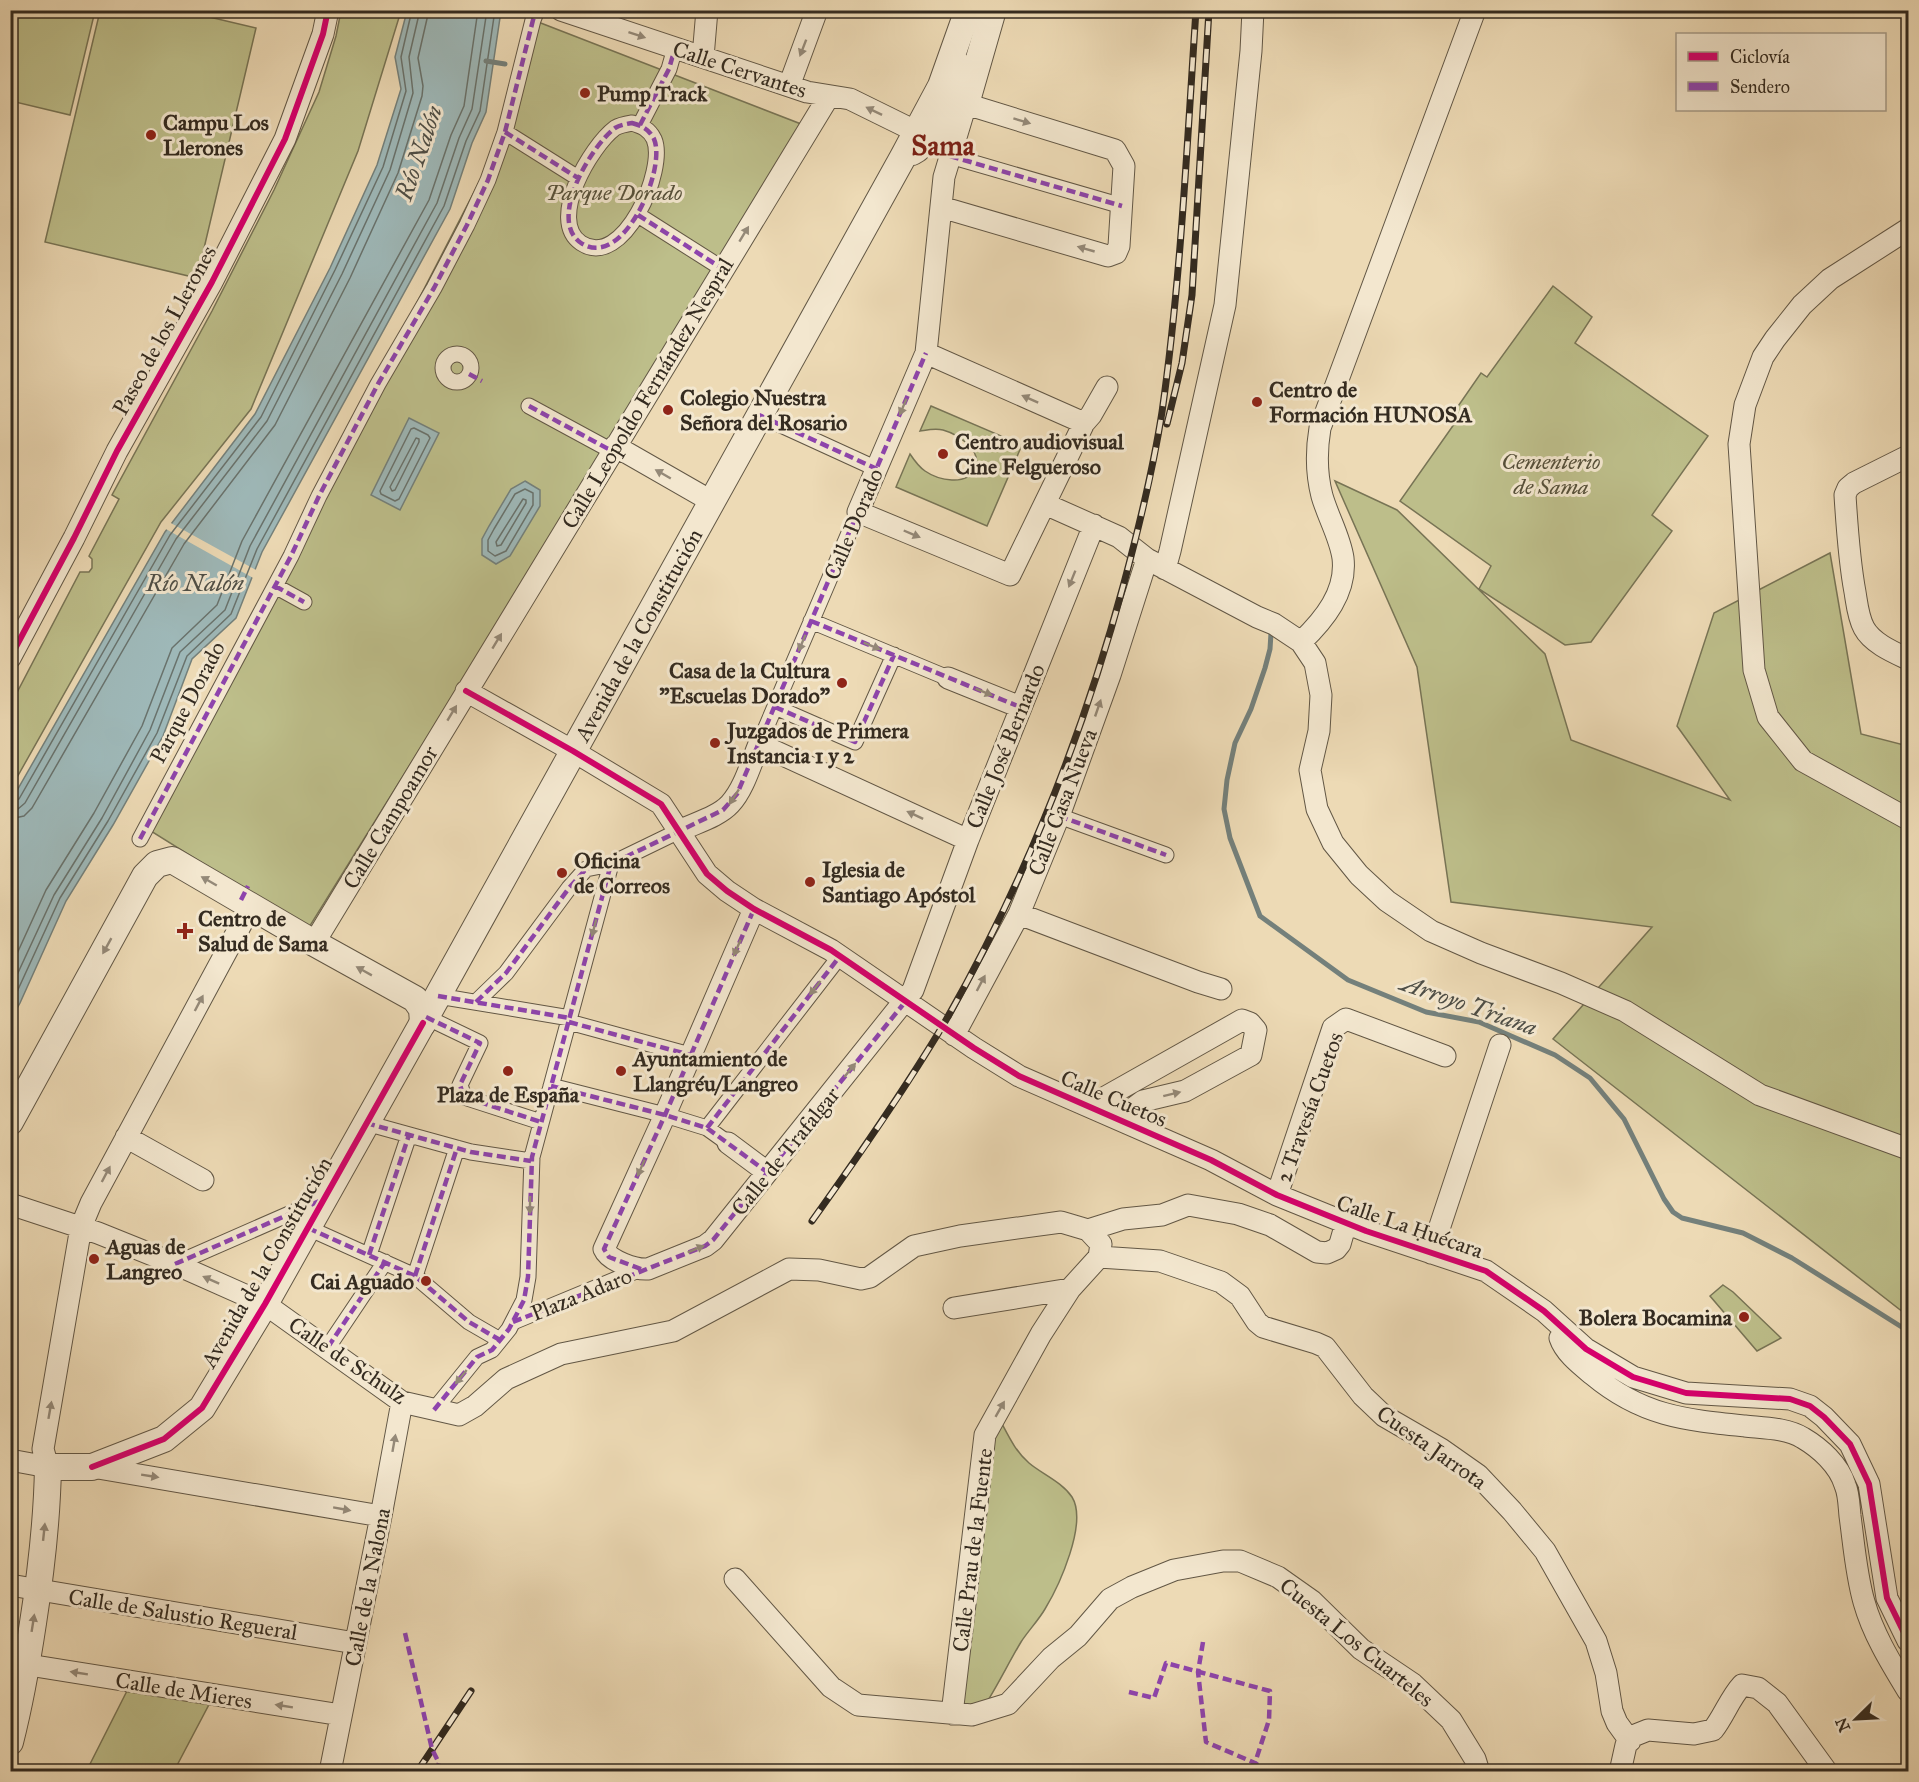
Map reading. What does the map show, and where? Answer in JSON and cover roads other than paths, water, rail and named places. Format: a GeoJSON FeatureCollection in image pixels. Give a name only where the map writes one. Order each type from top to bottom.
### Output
{"type":"FeatureCollection","features":[{"type":"Feature","properties":{"kind":"street","name":"Paseo de los Llerones"},"geometry":{"type":"LineString","coordinates":[[10,658],[117,451],[212,282],[285,139],[323,34],[328,10]]}},
{"type":"Feature","properties":{"kind":"street","name":"Parque Dorado"},"geometry":{"type":"LineString","coordinates":[[140,839],[275,586],[378,384],[434,288],[467,225],[488,180],[505,132],[532,20],[537,10]]}},
{"type":"Feature","properties":{"kind":"street","name":"Calle Cervantes"},"geometry":{"type":"LineString","coordinates":[[561,10],[807,92],[850,99],[936,161],[944,177]]}},
{"type":"Feature","properties":{"kind":"street"},"geometry":{"type":"LineString","coordinates":[[703,57],[707,10]]}},
{"type":"Feature","properties":{"kind":"street"},"geometry":{"type":"LineString","coordinates":[[789,86],[817,10]]}},
{"type":"Feature","properties":{"kind":"street","name":"Avenida de la Constitución"},"geometry":{"type":"LineString","coordinates":[[92,1467],[164,1439],[202,1408],[265,1304],[428,1006],[573,751],[759,415],[913,146],[941,86],[968,10]]}},
{"type":"Feature","properties":{"kind":"street"},"geometry":{"type":"LineString","coordinates":[[959,111],[953,90],[978,10]]}},
{"type":"Feature","properties":{"kind":"street"},"geometry":{"type":"LineString","coordinates":[[993,10],[959,111],[952,149],[1122,206]]}},
{"type":"Feature","properties":{"kind":"street","name":"Calle Casa Nueva"},"geometry":{"type":"LineString","coordinates":[[948,1031],[1019,914],[1155,564],[1170,551],[1225,305],[1251,51],[1253,10]]}},
{"type":"Feature","properties":{"kind":"street"},"geometry":{"type":"LineString","coordinates":[[1301,642],[1331,607],[1342,579],[1343,559],[1318,477],[1316,452],[1320,428],[1475,10]]}},
{"type":"Feature","properties":{"kind":"street"},"geometry":{"type":"LineString","coordinates":[[640,125],[669,69],[675,48]]}},
{"type":"Feature","properties":{"kind":"street","name":"Calle Leopoldo Fernández Nespral"},"geometry":{"type":"LineString","coordinates":[[463,689],[614,448],[829,96]]}},
{"type":"Feature","properties":{"kind":"street"},"geometry":{"type":"LineString","coordinates":[[913,146],[959,111]]}},
{"type":"Feature","properties":{"kind":"street"},"geometry":{"type":"LineString","coordinates":[[941,207],[1108,256],[1116,253],[1119,246],[1124,166],[1114,150],[959,111]]}},
{"type":"Feature","properties":{"kind":"street"},"geometry":{"type":"LineString","coordinates":[[632,123],[640,125],[653,136],[656,153],[649,191],[638,215],[615,241],[608,246],[591,248],[583,244],[572,232],[569,223],[574,187],[587,161],[616,127],[632,123]]}},
{"type":"Feature","properties":{"kind":"street"},"geometry":{"type":"LineString","coordinates":[[505,132],[578,178]]}},
{"type":"Feature","properties":{"kind":"street","name":"Calle Dorado"},"geometry":{"type":"LineString","coordinates":[[680,831],[723,810],[737,794],[926,353],[944,177],[952,149]]}},
{"type":"Feature","properties":{"kind":"street"},"geometry":{"type":"LineString","coordinates":[[638,215],[723,268]]}},
{"type":"Feature","properties":{"kind":"street"},"geometry":{"type":"LineString","coordinates":[[1908,229],[1830,279],[1803,305],[1774,339],[1762,357],[1745,405],[1739,444],[1754,670],[1768,717],[1803,760],[1908,819]]}},
{"type":"Feature","properties":{"kind":"street"},"geometry":{"type":"LineString","coordinates":[[926,353],[1084,423]]}},
{"type":"Feature","properties":{"kind":"street"},"geometry":{"type":"LineString","coordinates":[[858,512],[1010,575],[1084,423],[1107,387]]}},
{"type":"Feature","properties":{"kind":"street"},"geometry":{"type":"LineString","coordinates":[[529,406],[614,448],[711,501]]}},
{"type":"Feature","properties":{"kind":"street"},"geometry":{"type":"LineString","coordinates":[[759,415],[877,469]]}},
{"type":"Feature","properties":{"kind":"street"},"geometry":{"type":"LineString","coordinates":[[1908,456],[1854,483],[1845,495],[1850,561],[1861,620],[1871,637],[1884,647],[1908,659]]}},
{"type":"Feature","properties":{"kind":"street"},"geometry":{"type":"LineString","coordinates":[[1045,504],[1119,537],[1155,564],[1274,624],[1301,642],[1315,663],[1321,695],[1319,731],[1310,770],[1317,809],[1333,843],[1359,875],[1387,902],[1431,931],[1625,1011],[1760,1095],[1908,1149]]}},
{"type":"Feature","properties":{"kind":"street","name":"Calle José Bernardo"},"geometry":{"type":"LineString","coordinates":[[905,1002],[913,990],[1020,707],[1094,525]]}},
{"type":"Feature","properties":{"kind":"street"},"geometry":{"type":"LineString","coordinates":[[275,586],[304,602]]}},
{"type":"Feature","properties":{"kind":"street"},"geometry":{"type":"LineString","coordinates":[[812,621],[1020,707]]}},
{"type":"Feature","properties":{"kind":"street"},"geometry":{"type":"LineString","coordinates":[[775,707],[855,742],[894,655]]}},
{"type":"Feature","properties":{"kind":"street","name":"Calle Cuetos"},"geometry":{"type":"LineString","coordinates":[[463,689],[661,804],[707,874],[727,891],[754,909],[840,956],[948,1031],[1019,1076],[1211,1160],[1277,1195]]}},
{"type":"Feature","properties":{"kind":"street","name":"Calle Campoamor"},"geometry":{"type":"LineString","coordinates":[[314,943],[463,689]]}},
{"type":"Feature","properties":{"kind":"street"},"geometry":{"type":"LineString","coordinates":[[759,744],[969,840]]}},
{"type":"Feature","properties":{"kind":"street"},"geometry":{"type":"LineString","coordinates":[[1059,816],[1166,855]]}},
{"type":"Feature","properties":{"kind":"street"},"geometry":{"type":"LineString","coordinates":[[476,1002],[506,973],[569,888],[586,869],[611,864],[680,831]]}},
{"type":"Feature","properties":{"kind":"street"},"geometry":{"type":"LineString","coordinates":[[10,1122],[146,876],[157,864],[172,860],[247,898],[314,943],[428,1006],[480,1043],[460,1085],[464,1097],[540,1123]]}},
{"type":"Feature","properties":{"kind":"street"},"geometry":{"type":"LineString","coordinates":[[308,1228],[415,1276],[469,1322],[507,1330],[524,1300],[528,1277],[531,1159],[611,864]]}},
{"type":"Feature","properties":{"kind":"street"},"geometry":{"type":"LineString","coordinates":[[10,1742],[18,1663],[38,1590],[48,1500],[48,1467],[43,1449],[81,1227],[91,1203],[247,898]]}},
{"type":"Feature","properties":{"kind":"street"},"geometry":{"type":"LineString","coordinates":[[665,1115],[754,909]]}},
{"type":"Feature","properties":{"kind":"street"},"geometry":{"type":"LineString","coordinates":[[1019,914],[1221,989]]}},
{"type":"Feature","properties":{"kind":"street"},"geometry":{"type":"LineString","coordinates":[[707,1128],[840,956]]}},
{"type":"Feature","properties":{"kind":"street"},"geometry":{"type":"LineString","coordinates":[[428,1006],[476,1002],[570,1018],[690,1055]]}},
{"type":"Feature","properties":{"kind":"street","name":"Calle de Trafalgar"},"geometry":{"type":"LineString","coordinates":[[642,1269],[648,1269],[695,1250],[713,1240],[905,1002]]}},
{"type":"Feature","properties":{"kind":"street","name":"2 Travesía Cuetos"},"geometry":{"type":"LineString","coordinates":[[1277,1195],[1334,1028],[1346,1019],[1445,1056]]}},
{"type":"Feature","properties":{"kind":"street"},"geometry":{"type":"LineString","coordinates":[[1098,1110],[1102,1099],[1242,1020],[1250,1023],[1256,1030],[1251,1055],[1185,1091],[1143,1101],[1131,1110],[1127,1123]]}},
{"type":"Feature","properties":{"kind":"street"},"geometry":{"type":"LineString","coordinates":[[1431,1253],[1500,1045]]}},
{"type":"Feature","properties":{"kind":"street"},"geometry":{"type":"LineString","coordinates":[[551,1086],[707,1128],[767,1172]]}},
{"type":"Feature","properties":{"kind":"street","name":"Plaza Adaro"},"geometry":{"type":"LineString","coordinates":[[642,1269],[609,1257],[604,1249],[665,1115]]}},
{"type":"Feature","properties":{"kind":"street"},"geometry":{"type":"LineString","coordinates":[[366,1123],[457,1149],[531,1159]]}},
{"type":"Feature","properties":{"kind":"street"},"geometry":{"type":"LineString","coordinates":[[369,1255],[409,1135]]}},
{"type":"Feature","properties":{"kind":"street"},"geometry":{"type":"LineString","coordinates":[[126,1137],[203,1180]]}},
{"type":"Feature","properties":{"kind":"street"},"geometry":{"type":"LineString","coordinates":[[415,1276],[457,1149]]}},
{"type":"Feature","properties":{"kind":"street","name":"Calle La Ḥuécara"},"geometry":{"type":"LineString","coordinates":[[1277,1195],[1346,1223],[1486,1272],[1554,1320],[1586,1349],[1633,1377],[1686,1393],[1791,1399],[1809,1406],[1824,1417],[1850,1444],[1869,1484],[1887,1598],[1908,1641]]}},
{"type":"Feature","properties":{"kind":"street"},"geometry":{"type":"LineString","coordinates":[[175,1264],[324,1199]]}},
{"type":"Feature","properties":{"kind":"street","name":"Calle de Schulz"},"geometry":{"type":"LineString","coordinates":[[10,1204],[81,1227],[175,1264],[265,1304],[402,1402],[434,1410]]}},
{"type":"Feature","properties":{"kind":"street"},"geometry":{"type":"LineString","coordinates":[[1088,1230],[1123,1219],[1162,1215],[1188,1205],[1238,1214],[1270,1225],[1317,1252],[1327,1253],[1336,1249],[1340,1244],[1346,1223]]}},
{"type":"Feature","properties":{"kind":"street"},"geometry":{"type":"LineString","coordinates":[[434,1410],[459,1415],[475,1406],[506,1380],[561,1354],[673,1330],[789,1269],[819,1270],[861,1279],[870,1277],[914,1246],[960,1236],[1061,1222],[1088,1230],[1101,1244],[1099,1257]]}},
{"type":"Feature","properties":{"kind":"street","name":"Calle Prau de la Fuente"},"geometry":{"type":"LineString","coordinates":[[952,1713],[985,1435],[1041,1334],[1070,1289],[1099,1257]]}},
{"type":"Feature","properties":{"kind":"street","name":"Cuesta Jarrota"},"geometry":{"type":"LineString","coordinates":[[1099,1257],[1160,1261],[1221,1282],[1240,1296],[1257,1322],[1263,1327],[1316,1342],[1325,1347],[1363,1396],[1384,1416],[1441,1449],[1478,1475],[1545,1551],[1575,1603],[1596,1641],[1606,1673],[1612,1710],[1617,1723],[1630,1741]]}},
{"type":"Feature","properties":{"kind":"street"},"geometry":{"type":"LineString","coordinates":[[328,1347],[385,1262]]}},
{"type":"Feature","properties":{"kind":"street","name":"Plaza Adaro"},"geometry":{"type":"LineString","coordinates":[[434,1410],[477,1357],[492,1350],[507,1330],[642,1269]]}},
{"type":"Feature","properties":{"kind":"street"},"geometry":{"type":"LineString","coordinates":[[954,1308],[1070,1289]]}},
{"type":"Feature","properties":{"kind":"street"},"geometry":{"type":"LineString","coordinates":[[1554,1320],[1562,1344],[1581,1365],[1612,1391],[1648,1409],[1671,1417],[1693,1421],[1780,1430],[1802,1437],[1821,1450],[1837,1468],[1845,1484],[1857,1574],[1873,1627],[1908,1691]]}},
{"type":"Feature","properties":{"kind":"street","name":"Calle de la Nalona"},"geometry":{"type":"LineString","coordinates":[[330,1772],[402,1402]]}},
{"type":"Feature","properties":{"kind":"street"},"geometry":{"type":"LineString","coordinates":[[10,1460],[48,1467],[92,1467],[381,1516]]}},
{"type":"Feature","properties":{"kind":"street","name":"Cuesta Los Cuarteles"},"geometry":{"type":"LineString","coordinates":[[735,1579],[831,1687],[858,1705],[972,1715],[1008,1704],[1051,1658],[1078,1636],[1110,1599],[1132,1587],[1174,1570],[1223,1561],[1240,1561],[1278,1577],[1312,1601],[1361,1649],[1413,1684],[1451,1720],[1475,1759],[1479,1772]]}},
{"type":"Feature","properties":{"kind":"street","name":"Calle de Salustio Regueral"},"geometry":{"type":"LineString","coordinates":[[10,1585],[356,1643]]}},
{"type":"Feature","properties":{"kind":"street","name":"Calle de Mieres"},"geometry":{"type":"LineString","coordinates":[[18,1663],[342,1715]]}},
{"type":"Feature","properties":{"kind":"street"},"geometry":{"type":"LineString","coordinates":[[1620,1772],[1626,1745],[1633,1736],[1648,1730],[1695,1734],[1713,1730],[1734,1694],[1742,1685],[1758,1688],[1777,1702],[1827,1772]]}},
{"type":"Feature","properties":{"kind":"water","name":"Río Nalón"},"geometry":{"type":"Polygon","coordinates":[[[407,11],[501,11],[486,112],[472,143],[450,209],[262,552],[236,618],[192,659],[163,736],[113,825],[66,901],[11,1019],[11,801],[165,532],[255,414],[330,268],[377,165],[401,89],[395,57],[407,11]]]}},
{"type":"Feature","properties":{"kind":"water"},"geometry":{"type":"Polygon","coordinates":[[[409,418],[439,433],[400,510],[371,495],[409,418]]]}},
{"type":"Feature","properties":{"kind":"water"},"geometry":{"type":"Polygon","coordinates":[[[525,481],[540,490],[540,506],[510,556],[496,564],[482,555],[482,539],[511,489],[525,481]]]}},
{"type":"Feature","properties":{"kind":"waterway","name":"Arroyo Triana"},"geometry":{"type":"LineString","coordinates":[[486,61],[505,64]]}},
{"type":"Feature","properties":{"kind":"waterway","name":"Arroyo Triana"},"geometry":{"type":"LineString","coordinates":[[1271,633],[1265,668],[1251,709],[1235,743],[1227,780],[1224,809],[1230,838],[1260,916],[1348,980],[1426,1012],[1479,1022],[1555,1055],[1590,1078],[1624,1119],[1664,1199],[1673,1212],[1682,1218],[1743,1233],[1792,1258],[1908,1331]]}},
{"type":"Feature","properties":{"kind":"railway"},"geometry":{"type":"LineString","coordinates":[[812,1221],[911,1077],[971,974],[1024,867],[1089,699],[1124,583],[1140,520],[1162,412],[1179,262],[1196,10]]}},
{"type":"Feature","properties":{"kind":"railway"},"geometry":{"type":"LineString","coordinates":[[1167,424],[1182,363],[1192,295],[1209,10]]}},
{"type":"Feature","properties":{"kind":"railway"},"geometry":{"type":"LineString","coordinates":[[417,1772],[471,1691]]}},
{"type":"Feature","properties":{"kind":"place","name":"Pump Track"},"geometry":{"type":"Point","coordinates":[585,93]}},
{"type":"Feature","properties":{"kind":"place","name":"Campu Los Llerones"},"geometry":{"type":"Point","coordinates":[151,135]}},
{"type":"Feature","properties":{"kind":"place","name":"Centro de Formación HUNOSA"},"geometry":{"type":"Point","coordinates":[1257,402]}},
{"type":"Feature","properties":{"kind":"place","name":"Colegio Nuestra Señora del Rosario"},"geometry":{"type":"Point","coordinates":[668,410]}},
{"type":"Feature","properties":{"kind":"place","name":"Centro audiovisual Cine Felgueroso"},"geometry":{"type":"Point","coordinates":[943,454]}},
{"type":"Feature","properties":{"kind":"place","name":"Casa de la Cultura \"Escuelas Dorado\""},"geometry":{"type":"Point","coordinates":[842,683]}},
{"type":"Feature","properties":{"kind":"place","name":"Juzgados de Primera Instancia 1 y 2"},"geometry":{"type":"Point","coordinates":[715,743]}},
{"type":"Feature","properties":{"kind":"place","name":"Oficina de Correos"},"geometry":{"type":"Point","coordinates":[562,873]}},
{"type":"Feature","properties":{"kind":"place","name":"Iglesia de Santiago Apóstol"},"geometry":{"type":"Point","coordinates":[810,882]}},
{"type":"Feature","properties":{"kind":"place","name":"Centro de Salud de Sama"},"geometry":{"type":"Point","coordinates":[185,931]}},
{"type":"Feature","properties":{"kind":"place","name":"Plaza de España"},"geometry":{"type":"Point","coordinates":[508,1071]}},
{"type":"Feature","properties":{"kind":"place","name":"Ayuntamiento de Llangréu/Langreo"},"geometry":{"type":"Point","coordinates":[621,1071]}},
{"type":"Feature","properties":{"kind":"place","name":"Aguas de Langreo"},"geometry":{"type":"Point","coordinates":[94,1259]}},
{"type":"Feature","properties":{"kind":"place","name":"Cai Aguado"},"geometry":{"type":"Point","coordinates":[426,1281]}},
{"type":"Feature","properties":{"kind":"place","name":"Bolera Bocamina"},"geometry":{"type":"Point","coordinates":[1744,1317]}},
{"type":"Feature","properties":{"kind":"district","name":"Sama"},"geometry":{"type":"Point","coordinates":[943,145]}},
{"type":"Feature","properties":{"kind":"park label","name":"Cementerio de Sama"},"geometry":{"type":"Point","coordinates":[1551,474]}}]}
